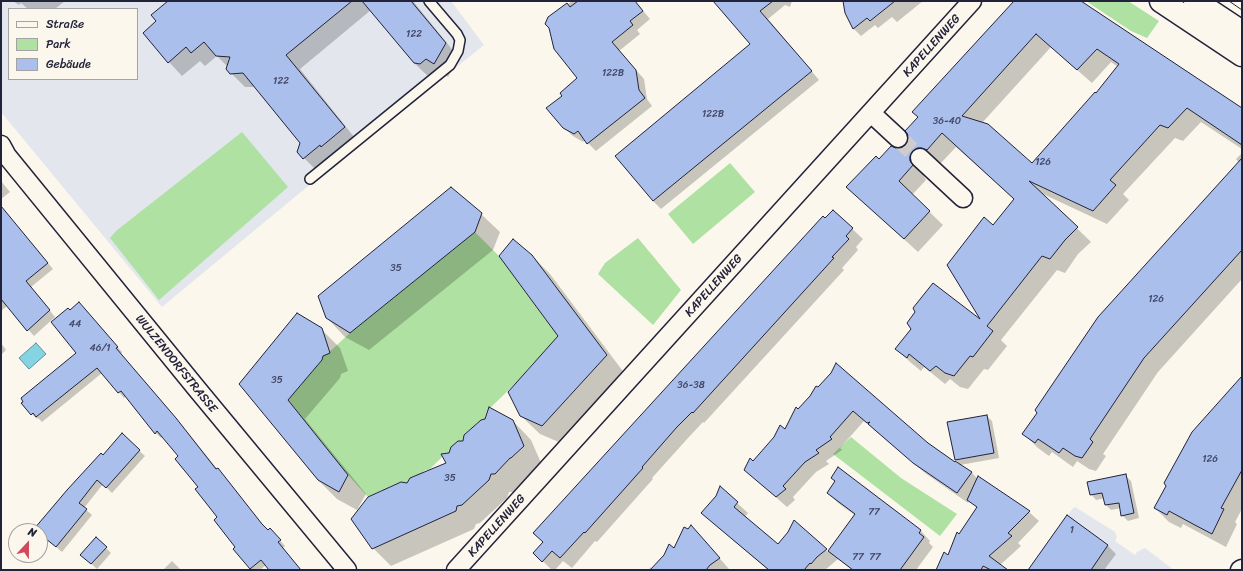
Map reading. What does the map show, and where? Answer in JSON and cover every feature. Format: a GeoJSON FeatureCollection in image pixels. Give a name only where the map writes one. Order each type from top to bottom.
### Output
{"type":"FeatureCollection","features":[{"type":"Feature","properties":{"kind":"street","name":"KAPELLENWEG"},"geometry":{"type":"LineString","coordinates":[[456,570],[972,1]]}},
{"type":"Feature","properties":{"kind":"street"},"geometry":{"type":"LineString","coordinates":[[1161,1],[1242,54]]}},
{"type":"Feature","properties":{"kind":"street"},"geometry":{"type":"LineString","coordinates":[[1195,1],[1242,32]]}},
{"type":"Feature","properties":{"kind":"street"},"geometry":{"type":"LineString","coordinates":[[871,113],[898,138]]}},
{"type":"Feature","properties":{"kind":"street","name":"WULZENDORFSTRASSE"},"geometry":{"type":"LineString","coordinates":[[3,151],[347,570]]}},
{"type":"Feature","properties":{"kind":"street"},"geometry":{"type":"LineString","coordinates":[[920,158],[963,198]]}},
{"type":"Feature","properties":{"kind":"lane"},"geometry":{"type":"LineString","coordinates":[[310,179],[450,65],[458,51],[460,40],[457,34],[430,1]]}},
{"type":"Feature","properties":{"kind":"shaded area"},"geometry":{"type":"Polygon","coordinates":[[[1,1],[451,1],[484,45],[296,196],[162,307],[1,112],[1,1]]]}},
{"type":"Feature","properties":{"kind":"shaded area"},"geometry":{"type":"Polygon","coordinates":[[[1075,507],[1115,532],[1117,537],[1115,541],[1135,555],[1137,552],[1145,548],[1174,570],[1028,570],[1075,507]]]}},
{"type":"Feature","properties":{"kind":"green space"},"geometry":{"type":"Polygon","coordinates":[[[1086,1],[1128,1],[1159,21],[1147,38],[1131,31],[1086,1]]]}},
{"type":"Feature","properties":{"kind":"green space"},"geometry":{"type":"Polygon","coordinates":[[[242,132],[288,187],[159,300],[110,238],[116,231],[242,132]]]}},
{"type":"Feature","properties":{"kind":"green space"},"geometry":{"type":"Polygon","coordinates":[[[730,163],[755,192],[693,244],[668,214],[730,163]]]}},
{"type":"Feature","properties":{"kind":"green space"},"geometry":{"type":"Polygon","coordinates":[[[475,232],[499,256],[546,320],[566,310],[573,320],[537,362],[533,363],[524,374],[524,378],[520,379],[487,411],[485,419],[481,420],[475,425],[474,429],[470,430],[464,435],[463,441],[458,441],[449,453],[446,453],[430,469],[424,471],[422,476],[417,475],[410,478],[407,483],[401,482],[389,487],[387,492],[382,490],[368,497],[348,475],[275,383],[280,376],[300,387],[303,379],[307,378],[313,371],[313,367],[318,365],[323,356],[475,232]]]}},
{"type":"Feature","properties":{"kind":"green space"},"geometry":{"type":"Polygon","coordinates":[[[638,238],[681,290],[653,325],[598,274],[605,263],[638,238]]]}},
{"type":"Feature","properties":{"kind":"green space"},"geometry":{"type":"Polygon","coordinates":[[[851,437],[901,478],[957,514],[940,536],[833,454],[851,437]]]}},
{"type":"Feature","properties":{"kind":"water"},"geometry":{"type":"Polygon","coordinates":[[[36,343],[46,354],[29,369],[19,358],[36,343]]]}},
{"type":"Feature","properties":{"kind":"building"},"geometry":{"type":"Polygon","coordinates":[[[168,1],[352,1],[286,55],[345,127],[321,147],[320,145],[303,159],[297,152],[300,143],[243,73],[230,74],[226,69],[230,57],[216,56],[204,42],[191,53],[186,47],[168,63],[143,33],[156,21],[151,15],[168,1]]]}},
{"type":"Feature","properties":{"kind":"building"},"geometry":{"type":"Polygon","coordinates":[[[362,1],[411,1],[446,43],[434,64],[426,59],[420,64],[414,63],[362,1]]]}},
{"type":"Feature","properties":{"kind":"building"},"geometry":{"type":"Polygon","coordinates":[[[578,1],[635,1],[643,11],[630,21],[633,25],[612,42],[636,70],[639,90],[645,98],[587,144],[578,131],[574,134],[563,128],[546,108],[562,96],[560,93],[577,78],[554,49],[549,28],[545,24],[548,17],[567,3],[570,7],[578,1]]]}},
{"type":"Feature","properties":{"kind":"building"},"geometry":{"type":"Polygon","coordinates":[[[713,1],[773,1],[760,11],[812,71],[653,201],[615,156],[750,44],[713,1]]]}},
{"type":"Feature","properties":{"kind":"building"},"geometry":{"type":"Polygon","coordinates":[[[843,1],[895,1],[870,21],[867,18],[853,29],[845,13],[843,1]]]}},
{"type":"Feature","properties":{"kind":"building"},"geometry":{"type":"Polygon","coordinates":[[[1014,1],[1081,1],[1242,108],[1242,145],[1187,108],[1168,128],[1160,125],[1110,180],[1116,185],[1093,211],[1029,181],[1078,227],[1065,240],[1050,259],[1042,256],[987,326],[993,331],[973,357],[970,356],[954,376],[945,373],[936,366],[930,371],[909,354],[907,358],[895,349],[911,329],[907,323],[915,312],[913,308],[933,283],[980,319],[947,265],[984,217],[993,225],[1014,199],[942,133],[927,150],[917,148],[913,151],[910,156],[910,161],[913,165],[899,181],[930,211],[904,239],[846,187],[876,156],[879,159],[891,146],[901,148],[906,145],[908,135],[905,131],[918,117],[912,112],[1014,1]],[[1036,34],[962,116],[988,124],[1032,163],[1095,92],[1096,93],[1119,64],[1097,49],[1077,70],[1036,34]]]}},
{"type":"Feature","properties":{"kind":"building"},"geometry":{"type":"Polygon","coordinates":[[[1242,158],[1242,250],[1144,358],[1090,439],[1093,442],[1082,458],[1075,456],[1063,448],[1059,453],[1038,439],[1035,443],[1022,434],[1037,413],[1035,410],[1098,317],[1242,158]]]}},
{"type":"Feature","properties":{"kind":"building"},"geometry":{"type":"Polygon","coordinates":[[[451,187],[482,213],[475,232],[350,333],[326,318],[318,296],[451,187]]]}},
{"type":"Feature","properties":{"kind":"building"},"geometry":{"type":"Polygon","coordinates":[[[1,206],[48,263],[26,281],[50,310],[27,331],[1,299],[1,206]]]}},
{"type":"Feature","properties":{"kind":"building"},"geometry":{"type":"Polygon","coordinates":[[[833,210],[853,228],[846,236],[849,239],[832,257],[834,258],[693,413],[692,412],[677,427],[585,533],[584,532],[560,558],[552,551],[542,562],[533,553],[543,542],[533,533],[823,216],[825,218],[833,210]]]}},
{"type":"Feature","properties":{"kind":"building"},"geometry":{"type":"Polygon","coordinates":[[[513,239],[532,255],[607,355],[542,426],[520,416],[508,392],[558,336],[499,256],[513,239]]]}},
{"type":"Feature","properties":{"kind":"building"},"geometry":{"type":"Polygon","coordinates":[[[79,302],[118,347],[116,348],[176,418],[216,469],[218,468],[262,524],[268,530],[270,528],[281,540],[278,542],[301,570],[269,570],[261,560],[250,569],[233,549],[235,547],[214,520],[217,517],[195,489],[198,487],[175,459],[178,456],[157,431],[155,434],[121,391],[118,393],[97,368],[36,417],[33,413],[31,415],[21,403],[23,402],[21,398],[76,353],[51,322],[68,308],[70,310],[79,302]]]}},
{"type":"Feature","properties":{"kind":"building"},"geometry":{"type":"Polygon","coordinates":[[[297,313],[322,328],[330,353],[323,356],[322,360],[288,400],[348,475],[339,492],[318,480],[239,384],[297,313]]]}},
{"type":"Feature","properties":{"kind":"building"},"geometry":{"type":"Polygon","coordinates":[[[836,363],[928,443],[972,472],[957,493],[913,463],[868,424],[870,422],[867,423],[853,411],[830,437],[832,439],[816,450],[819,453],[805,462],[783,486],[786,489],[776,497],[744,470],[750,458],[753,461],[774,437],[780,425],[785,429],[796,407],[798,409],[810,396],[816,386],[818,387],[831,373],[836,363]]]}},
{"type":"Feature","properties":{"kind":"building"},"geometry":{"type":"Polygon","coordinates":[[[1242,376],[1242,470],[1221,508],[1224,509],[1212,534],[1169,511],[1167,515],[1154,508],[1166,486],[1164,483],[1192,432],[1242,376]]]}},
{"type":"Feature","properties":{"kind":"building"},"geometry":{"type":"Polygon","coordinates":[[[489,407],[513,420],[524,446],[495,474],[491,474],[489,480],[462,505],[457,506],[456,511],[372,549],[351,519],[368,497],[401,482],[407,483],[410,478],[446,463],[441,454],[449,453],[451,447],[458,441],[463,441],[464,435],[481,420],[485,419],[489,407]]]}},
{"type":"Feature","properties":{"kind":"building"},"geometry":{"type":"Polygon","coordinates":[[[987,415],[994,453],[955,460],[947,422],[987,415]]]}},
{"type":"Feature","properties":{"kind":"building"},"geometry":{"type":"Polygon","coordinates":[[[122,433],[140,450],[106,488],[97,480],[79,503],[87,509],[56,547],[48,540],[48,523],[39,523],[101,453],[103,455],[122,433]]]}},
{"type":"Feature","properties":{"kind":"building"},"geometry":{"type":"Polygon","coordinates":[[[838,467],[921,530],[919,533],[924,537],[900,570],[853,570],[828,551],[855,514],[827,493],[835,481],[831,478],[838,467]]]}},
{"type":"Feature","properties":{"kind":"building"},"geometry":{"type":"Polygon","coordinates":[[[1126,474],[1134,513],[1121,516],[1119,503],[1105,505],[1102,493],[1090,495],[1087,482],[1126,474]]]}},
{"type":"Feature","properties":{"kind":"building"},"geometry":{"type":"Polygon","coordinates":[[[978,476],[1030,511],[1008,533],[1012,536],[989,556],[1008,570],[991,570],[983,566],[981,570],[936,570],[944,552],[948,555],[957,532],[959,534],[977,507],[967,500],[978,476]]]}},
{"type":"Feature","properties":{"kind":"building"},"geometry":{"type":"Polygon","coordinates":[[[720,486],[738,502],[734,507],[778,544],[788,532],[794,520],[827,549],[804,570],[769,570],[701,513],[716,496],[720,486]]]}},
{"type":"Feature","properties":{"kind":"building"},"geometry":{"type":"Polygon","coordinates":[[[1067,515],[1108,545],[1091,570],[1028,570],[1067,515]]]}},
{"type":"Feature","properties":{"kind":"building"},"geometry":{"type":"Polygon","coordinates":[[[691,525],[720,558],[706,570],[650,570],[664,555],[669,544],[674,548],[684,527],[688,529],[691,525]]]}},
{"type":"Feature","properties":{"kind":"building"},"geometry":{"type":"Polygon","coordinates":[[[96,537],[107,547],[91,564],[80,555],[96,537]]]}},
{"type":"Feature","properties":{"kind":"tunnel"},"geometry":{"type":"LineString","coordinates":[[898,138],[920,158]]}},
{"type":"Feature","properties":{"kind":"tram line"},"geometry":{"type":"LineString","coordinates":[[1229,1],[1242,10]]}}]}
